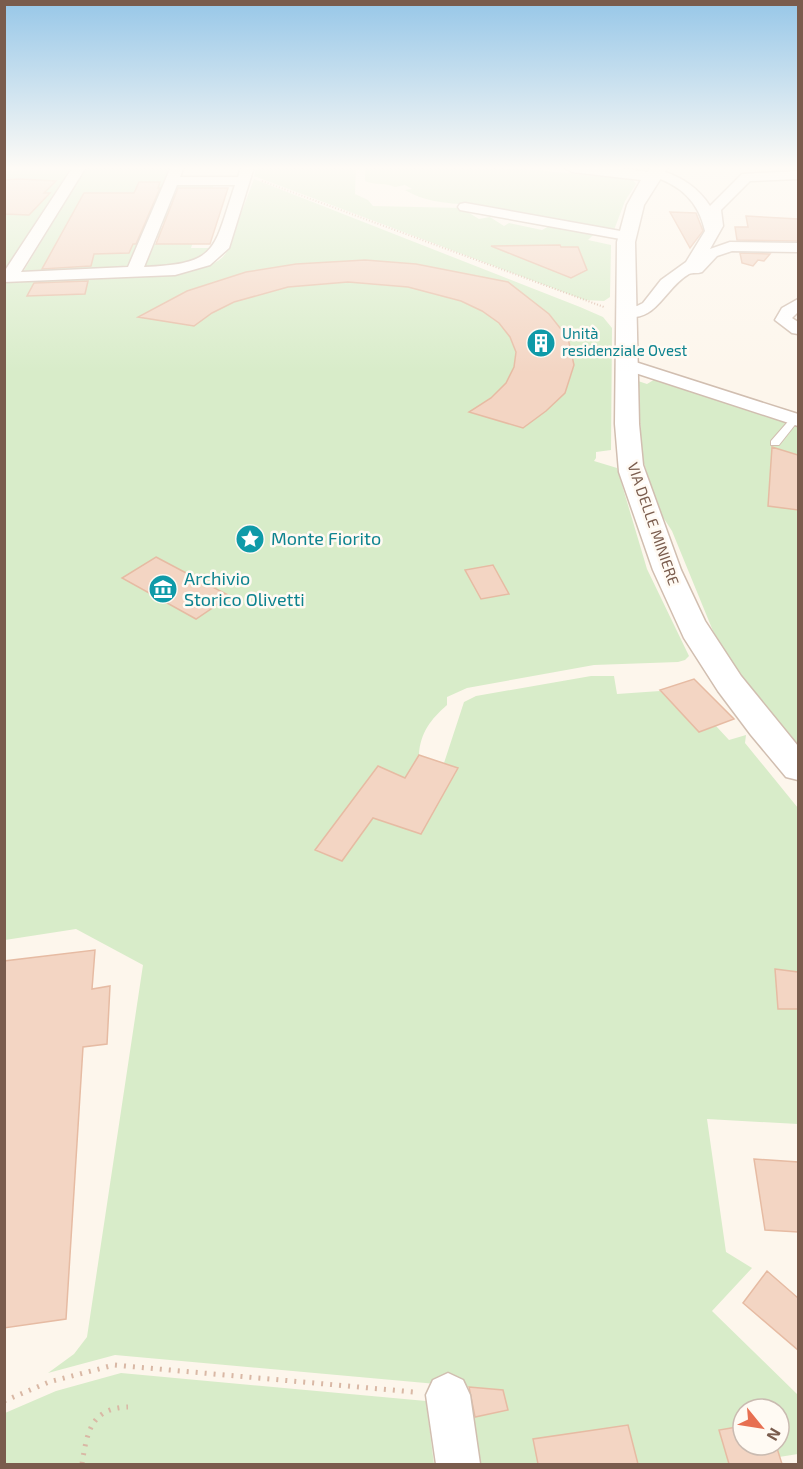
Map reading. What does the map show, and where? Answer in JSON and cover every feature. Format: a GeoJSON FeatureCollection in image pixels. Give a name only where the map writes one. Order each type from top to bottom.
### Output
{"type":"FeatureCollection","features":[{"type":"Feature","properties":{"kind":"street"},"geometry":{"type":"LineString","coordinates":[[7,277],[35,236]]}},
{"type":"Feature","properties":{"kind":"street"},"geometry":{"type":"LineString","coordinates":[[134,271],[149,236]]}},
{"type":"Feature","properties":{"kind":"street"},"geometry":{"type":"LineString","coordinates":[[7,277],[188,267],[215,256],[225,236]]}},
{"type":"Feature","properties":{"kind":"street","name":"VIA DELLE MINIERE"},"geometry":{"type":"LineString","coordinates":[[626,236],[624,268],[629,459],[668,576],[708,653],[768,733],[798,768]]}},
{"type":"Feature","properties":{"kind":"street"},"geometry":{"type":"LineString","coordinates":[[626,312],[641,311],[649,306],[667,284],[692,265],[711,236]]}},
{"type":"Feature","properties":{"kind":"street"},"geometry":{"type":"LineString","coordinates":[[667,284],[688,279],[712,253],[721,249],[739,245],[798,248]]}},
{"type":"Feature","properties":{"kind":"street"},"geometry":{"type":"LineString","coordinates":[[798,304],[788,312],[783,320],[798,329]]}},
{"type":"Feature","properties":{"kind":"street"},"geometry":{"type":"LineString","coordinates":[[626,364],[797,419]]}},
{"type":"Feature","properties":{"kind":"street"},"geometry":{"type":"LineString","coordinates":[[448,1395],[458,1464]]}},
{"type":"Feature","properties":{"kind":"lane"},"geometry":{"type":"LineString","coordinates":[[775,443],[797,419]]}},
{"type":"Feature","properties":{"kind":"path"},"geometry":{"type":"LineString","coordinates":[[410,236],[589,303],[626,312]]}},
{"type":"Feature","properties":{"kind":"path"},"geometry":{"type":"LineString","coordinates":[[4,1401],[49,1382],[114,1365],[448,1395]]}},
{"type":"Feature","properties":{"kind":"path"},"geometry":{"type":"LineString","coordinates":[[82,1464],[86,1436],[95,1420],[105,1410],[118,1406],[128,1407]]}},
{"type":"Feature","properties":{"kind":"green space"},"geometry":{"type":"Polygon","coordinates":[[[5,236],[29,236],[5,273],[5,236]]]}},
{"type":"Feature","properties":{"kind":"green space"},"geometry":{"type":"Polygon","coordinates":[[[45,236],[144,236],[130,268],[23,272],[45,236]]]}},
{"type":"Feature","properties":{"kind":"green space"},"geometry":{"type":"Polygon","coordinates":[[[156,236],[195,236],[191,248],[209,248],[205,257],[191,263],[143,268],[153,244],[166,244],[167,238],[155,238],[156,236]]]}},
{"type":"Feature","properties":{"kind":"green space"},"geometry":{"type":"Polygon","coordinates":[[[233,236],[398,236],[580,307],[603,317],[612,328],[611,450],[596,452],[594,461],[617,468],[647,569],[689,656],[678,662],[594,665],[467,688],[447,697],[447,705],[431,721],[424,733],[419,755],[444,763],[464,702],[476,696],[591,676],[614,676],[617,694],[660,691],[699,732],[716,726],[729,740],[746,735],[745,743],[798,808],[798,1124],[707,1119],[726,1252],[752,1268],[712,1311],[798,1395],[798,1454],[791,1455],[791,1397],[731,1397],[731,1428],[719,1430],[729,1464],[478,1464],[469,1418],[507,1410],[503,1390],[115,1355],[48,1373],[74,1354],[87,1337],[143,965],[76,929],[5,940],[4,280],[192,270],[211,264],[223,257],[233,236]]]}},
{"type":"Feature","properties":{"kind":"green space"},"geometry":{"type":"Polygon","coordinates":[[[413,236],[592,236],[588,240],[611,245],[610,297],[604,301],[585,300],[413,236]]]}},
{"type":"Feature","properties":{"kind":"green space"},"geometry":{"type":"Polygon","coordinates":[[[657,378],[798,423],[798,745],[743,680],[713,631],[672,531],[659,511],[642,457],[638,381],[647,384],[657,378]]]}},
{"type":"Feature","properties":{"kind":"green space"},"geometry":{"type":"Polygon","coordinates":[[[121,1373],[426,1401],[434,1464],[5,1464],[5,1413],[56,1391],[121,1373]]]}},
{"type":"Feature","properties":{"kind":"building"},"geometry":{"type":"Polygon","coordinates":[[[60,236],[140,236],[129,253],[94,254],[91,266],[42,269],[60,236]]]}},
{"type":"Feature","properties":{"kind":"building"},"geometry":{"type":"Polygon","coordinates":[[[159,236],[213,236],[210,244],[156,244],[159,236]]]}},
{"type":"Feature","properties":{"kind":"building"},"geometry":{"type":"Polygon","coordinates":[[[683,236],[700,236],[690,248],[683,236]]]}},
{"type":"Feature","properties":{"kind":"building"},"geometry":{"type":"Polygon","coordinates":[[[736,236],[798,236],[798,241],[737,240],[736,236]]]}},
{"type":"Feature","properties":{"kind":"building"},"geometry":{"type":"Polygon","coordinates":[[[560,245],[561,247],[578,247],[587,270],[571,278],[491,246],[560,245]]]}},
{"type":"Feature","properties":{"kind":"building"},"geometry":{"type":"Polygon","coordinates":[[[740,253],[770,254],[764,261],[758,260],[753,266],[742,263],[740,253]]]}},
{"type":"Feature","properties":{"kind":"building","name":"Unità residenziale Ovest"},"geometry":{"type":"Polygon","coordinates":[[[365,260],[416,264],[508,282],[549,314],[568,338],[574,365],[565,393],[523,428],[469,412],[491,398],[506,383],[514,367],[516,352],[510,337],[499,323],[482,311],[461,301],[408,287],[348,282],[288,287],[234,302],[212,313],[194,326],[138,317],[187,291],[246,272],[296,264],[365,260]]]}},
{"type":"Feature","properties":{"kind":"building"},"geometry":{"type":"Polygon","coordinates":[[[88,281],[85,294],[27,296],[34,283],[88,281]]]}},
{"type":"Feature","properties":{"kind":"building"},"geometry":{"type":"Polygon","coordinates":[[[772,447],[798,455],[798,510],[768,506],[772,447]]]}},
{"type":"Feature","properties":{"kind":"building","name":"Archivio Storico Olivetti"},"geometry":{"type":"Polygon","coordinates":[[[156,557],[230,596],[196,619],[122,578],[156,557]]]}},
{"type":"Feature","properties":{"kind":"building"},"geometry":{"type":"Polygon","coordinates":[[[493,565],[509,594],[481,599],[465,570],[493,565]]]}},
{"type":"Feature","properties":{"kind":"building"},"geometry":{"type":"Polygon","coordinates":[[[694,679],[734,719],[699,732],[660,690],[694,679]]]}},
{"type":"Feature","properties":{"kind":"building"},"geometry":{"type":"Polygon","coordinates":[[[419,755],[458,768],[421,834],[373,818],[342,861],[315,850],[378,766],[405,778],[419,755]]]}},
{"type":"Feature","properties":{"kind":"building"},"geometry":{"type":"Polygon","coordinates":[[[95,950],[92,989],[110,986],[107,1044],[83,1047],[66,1319],[4,1328],[4,961],[95,950]]]}},
{"type":"Feature","properties":{"kind":"building"},"geometry":{"type":"Polygon","coordinates":[[[775,969],[798,972],[798,1009],[778,1009],[775,969]]]}},
{"type":"Feature","properties":{"kind":"building"},"geometry":{"type":"Polygon","coordinates":[[[754,1159],[798,1162],[798,1232],[765,1230],[754,1159]]]}},
{"type":"Feature","properties":{"kind":"building"},"geometry":{"type":"Polygon","coordinates":[[[767,1271],[798,1298],[798,1350],[743,1303],[767,1271]]]}},
{"type":"Feature","properties":{"kind":"building"},"geometry":{"type":"Polygon","coordinates":[[[469,1387],[503,1390],[508,1410],[475,1417],[469,1387]]]}},
{"type":"Feature","properties":{"kind":"building"},"geometry":{"type":"Polygon","coordinates":[[[628,1425],[638,1464],[538,1464],[533,1439],[628,1425]]]}},
{"type":"Feature","properties":{"kind":"building"},"geometry":{"type":"Polygon","coordinates":[[[731,1428],[731,1457],[780,1457],[782,1464],[729,1464],[719,1430],[731,1428]]]}},
{"type":"Feature","properties":{"kind":"place","name":"Unità residenziale Ovest"},"geometry":{"type":"Point","coordinates":[541,343]}},
{"type":"Feature","properties":{"kind":"place","name":"Monte Fiorito"},"geometry":{"type":"Point","coordinates":[250,539]}},
{"type":"Feature","properties":{"kind":"place","name":"Archivio Storico Olivetti"},"geometry":{"type":"Point","coordinates":[163,589]}}]}
